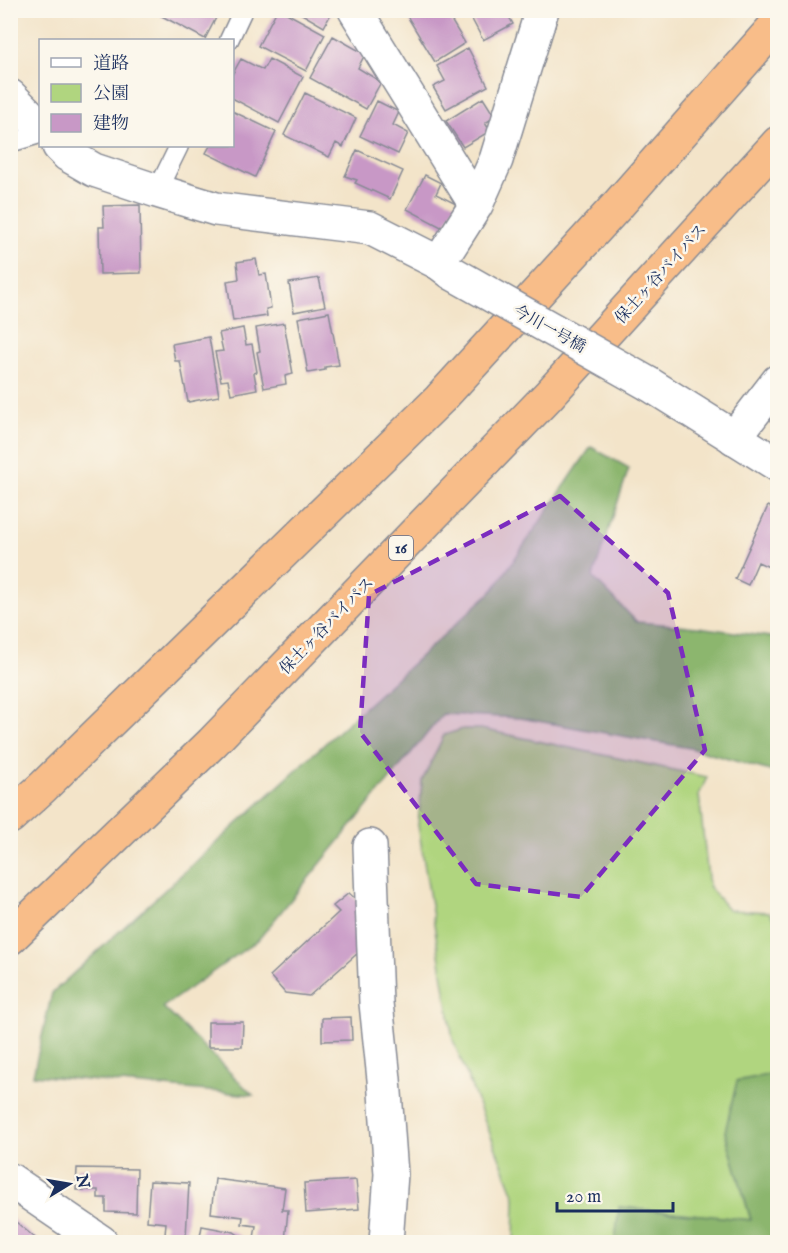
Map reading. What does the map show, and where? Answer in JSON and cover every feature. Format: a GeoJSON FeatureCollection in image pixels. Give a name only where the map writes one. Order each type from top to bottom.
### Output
{"type":"FeatureCollection","features":[{"type":"Feature","properties":{"kind":"highway"},"geometry":{"type":"LineString","coordinates":[[10,817],[440,399],[616,207],[777,23]]}},
{"type":"Feature","properties":{"kind":"highway","name":"保土ヶ谷バイパス"},"geometry":{"type":"LineString","coordinates":[[10,938],[212,743],[532,413],[777,143]]}},
{"type":"Feature","properties":{"kind":"street"},"geometry":{"type":"LineString","coordinates":[[356,10],[476,206]]}},
{"type":"Feature","properties":{"kind":"street"},"geometry":{"type":"LineString","coordinates":[[446,268],[496,160],[542,10]]}},
{"type":"Feature","properties":{"kind":"street"},"geometry":{"type":"LineString","coordinates":[[10,96],[39,125]]}},
{"type":"Feature","properties":{"kind":"street","name":"今川一号橋"},"geometry":{"type":"LineString","coordinates":[[60,147],[68,155],[94,170],[216,209],[370,228],[446,268],[649,384],[777,465]]}},
{"type":"Feature","properties":{"kind":"street"},"geometry":{"type":"LineString","coordinates":[[734,438],[777,381]]}},
{"type":"Feature","properties":{"kind":"street"},"geometry":{"type":"LineString","coordinates":[[370,846],[376,1003],[391,1174],[386,1242]]}},
{"type":"Feature","properties":{"kind":"street"},"geometry":{"type":"LineString","coordinates":[[10,1180],[84,1237]]}},
{"type":"Feature","properties":{"kind":"lane"},"geometry":{"type":"LineString","coordinates":[[229,39],[243,10]]}},
{"type":"Feature","properties":{"kind":"lane"},"geometry":{"type":"LineString","coordinates":[[10,143],[39,134]]}},
{"type":"Feature","properties":{"kind":"lane"},"geometry":{"type":"LineString","coordinates":[[157,191],[179,147]]}},
{"type":"Feature","properties":{"kind":"highlighted area"},"geometry":{"type":"Polygon","coordinates":[[[560,496],[668,593],[705,750],[581,897],[476,884],[360,732],[369,595],[560,496]]]}},
{"type":"Feature","properties":{"kind":"green space"},"geometry":{"type":"Polygon","coordinates":[[[591,447],[629,468],[593,577],[637,622],[698,627],[777,638],[777,773],[690,748],[520,718],[443,714],[258,940],[163,1007],[253,1095],[33,1075],[52,993],[494,589],[591,447]]]}},
{"type":"Feature","properties":{"kind":"green space"},"geometry":{"type":"Polygon","coordinates":[[[463,729],[481,729],[707,777],[699,795],[709,887],[729,910],[769,912],[777,924],[777,1106],[772,1074],[725,1132],[751,1220],[620,1207],[615,1242],[514,1242],[515,1197],[453,1040],[418,825],[422,781],[444,735],[463,729]]]}},
{"type":"Feature","properties":{"kind":"green space"},"geometry":{"type":"Polygon","coordinates":[[[772,1074],[778,1106],[777,1242],[615,1242],[619,1207],[751,1220],[725,1132],[737,1081],[772,1074]]]}},
{"type":"Feature","properties":{"kind":"building"},"geometry":{"type":"Polygon","coordinates":[[[159,10],[220,10],[205,39],[158,14],[159,10]]]}},
{"type":"Feature","properties":{"kind":"building"},"geometry":{"type":"Polygon","coordinates":[[[277,10],[325,34],[306,71],[258,46],[277,10]]]}},
{"type":"Feature","properties":{"kind":"building"},"geometry":{"type":"Polygon","coordinates":[[[295,10],[333,10],[324,27],[295,10]]]}},
{"type":"Feature","properties":{"kind":"building"},"geometry":{"type":"Polygon","coordinates":[[[405,10],[445,10],[465,43],[435,62],[405,10]]]}},
{"type":"Feature","properties":{"kind":"building"},"geometry":{"type":"Polygon","coordinates":[[[467,10],[515,10],[508,15],[513,24],[483,40],[467,10]]]}},
{"type":"Feature","properties":{"kind":"building"},"geometry":{"type":"Polygon","coordinates":[[[333,36],[365,54],[358,68],[381,82],[366,109],[310,78],[333,36]]]}},
{"type":"Feature","properties":{"kind":"building"},"geometry":{"type":"Polygon","coordinates":[[[468,48],[488,86],[446,109],[433,87],[445,81],[437,66],[468,48]]]}},
{"type":"Feature","properties":{"kind":"building"},"geometry":{"type":"Polygon","coordinates":[[[241,59],[263,70],[269,59],[303,77],[279,123],[234,99],[234,71],[241,59]]]}},
{"type":"Feature","properties":{"kind":"building"},"geometry":{"type":"Polygon","coordinates":[[[305,93],[356,118],[343,147],[336,143],[329,157],[284,135],[305,93]]]}},
{"type":"Feature","properties":{"kind":"building"},"geometry":{"type":"Polygon","coordinates":[[[483,98],[495,117],[485,123],[490,131],[463,147],[446,121],[483,98]]]}},
{"type":"Feature","properties":{"kind":"building"},"geometry":{"type":"Polygon","coordinates":[[[377,101],[399,112],[393,125],[408,133],[398,154],[360,136],[377,101]]]}},
{"type":"Feature","properties":{"kind":"building"},"geometry":{"type":"Polygon","coordinates":[[[234,112],[276,132],[255,177],[206,153],[209,147],[234,147],[234,112]]]}},
{"type":"Feature","properties":{"kind":"building"},"geometry":{"type":"Polygon","coordinates":[[[357,150],[403,171],[390,199],[355,183],[357,180],[345,176],[357,150]]]}},
{"type":"Feature","properties":{"kind":"building"},"geometry":{"type":"Polygon","coordinates":[[[425,175],[441,183],[436,194],[456,204],[443,228],[407,209],[425,175]]]}},
{"type":"Feature","properties":{"kind":"building"},"geometry":{"type":"Polygon","coordinates":[[[140,205],[141,273],[100,274],[99,227],[104,227],[103,206],[140,205]]]}},
{"type":"Feature","properties":{"kind":"building"},"geometry":{"type":"Polygon","coordinates":[[[256,259],[259,275],[266,274],[271,308],[266,309],[267,316],[233,321],[227,281],[239,279],[237,262],[256,259]]]}},
{"type":"Feature","properties":{"kind":"building"},"geometry":{"type":"Polygon","coordinates":[[[319,278],[325,306],[294,312],[289,283],[319,278]]]}},
{"type":"Feature","properties":{"kind":"building"},"geometry":{"type":"Polygon","coordinates":[[[329,312],[339,365],[308,373],[298,318],[329,312]]]}},
{"type":"Feature","properties":{"kind":"building"},"geometry":{"type":"Polygon","coordinates":[[[284,323],[293,374],[285,376],[286,384],[264,388],[257,352],[260,351],[256,328],[284,323]]]}},
{"type":"Feature","properties":{"kind":"building"},"geometry":{"type":"Polygon","coordinates":[[[243,328],[246,345],[252,344],[257,372],[254,373],[257,389],[231,394],[228,380],[221,381],[215,352],[223,351],[219,333],[243,328]]]}},
{"type":"Feature","properties":{"kind":"building"},"geometry":{"type":"Polygon","coordinates":[[[209,337],[219,396],[188,402],[180,361],[175,361],[172,344],[209,337]]]}},
{"type":"Feature","properties":{"kind":"building"},"geometry":{"type":"Polygon","coordinates":[[[768,506],[778,510],[778,548],[769,567],[758,562],[748,585],[735,579],[768,506]]]}},
{"type":"Feature","properties":{"kind":"building"},"geometry":{"type":"Polygon","coordinates":[[[349,893],[364,907],[367,945],[309,996],[285,993],[270,976],[339,912],[333,906],[349,893]]]}},
{"type":"Feature","properties":{"kind":"building"},"geometry":{"type":"Polygon","coordinates":[[[351,1017],[352,1040],[322,1041],[322,1018],[351,1017]]]}},
{"type":"Feature","properties":{"kind":"building"},"geometry":{"type":"Polygon","coordinates":[[[208,1022],[243,1022],[242,1047],[208,1047],[208,1022]]]}},
{"type":"Feature","properties":{"kind":"building"},"geometry":{"type":"Polygon","coordinates":[[[77,1168],[137,1169],[136,1213],[106,1212],[106,1198],[98,1198],[98,1190],[76,1190],[77,1168]]]}},
{"type":"Feature","properties":{"kind":"building"},"geometry":{"type":"Polygon","coordinates":[[[215,1179],[285,1188],[282,1210],[288,1210],[285,1241],[254,1238],[256,1226],[242,1224],[243,1217],[211,1213],[215,1179]]]}},
{"type":"Feature","properties":{"kind":"building"},"geometry":{"type":"Polygon","coordinates":[[[356,1180],[359,1209],[306,1213],[304,1183],[356,1180]]]}},
{"type":"Feature","properties":{"kind":"building"},"geometry":{"type":"Polygon","coordinates":[[[150,1181],[189,1183],[186,1237],[165,1235],[166,1223],[147,1221],[150,1181]]]}},
{"type":"Feature","properties":{"kind":"building"},"geometry":{"type":"Polygon","coordinates":[[[10,1217],[40,1242],[10,1242],[10,1217]]]}},
{"type":"Feature","properties":{"kind":"building"},"geometry":{"type":"Polygon","coordinates":[[[202,1226],[234,1232],[248,1242],[199,1242],[202,1226]]]}}]}
